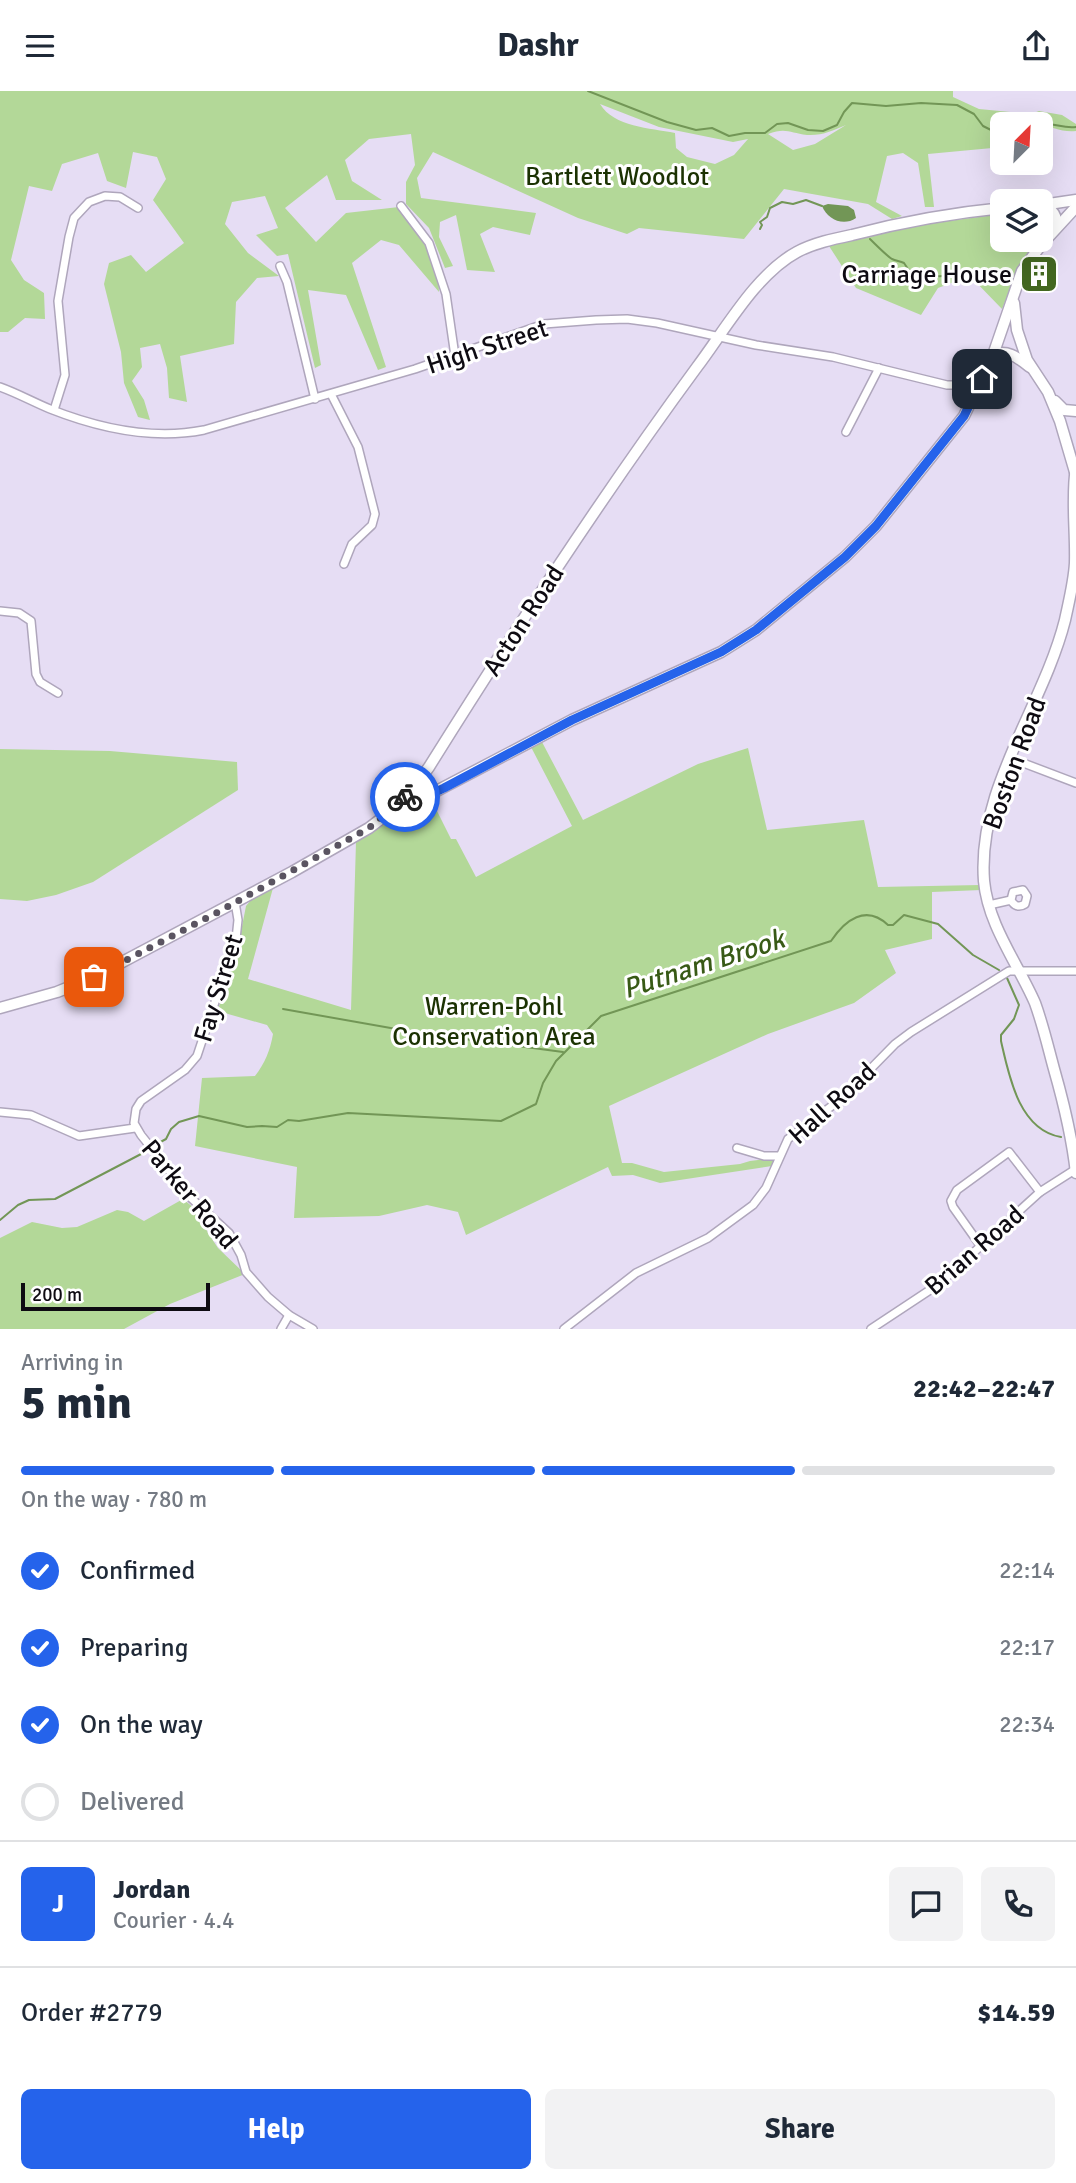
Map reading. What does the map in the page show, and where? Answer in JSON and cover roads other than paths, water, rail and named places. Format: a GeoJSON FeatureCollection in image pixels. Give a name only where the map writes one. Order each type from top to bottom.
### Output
{"type":"FeatureCollection","features":[{"type":"Feature","properties":{"kind":"main road"},"geometry":{"type":"LineString","coordinates":[[1053,203],[1076,200]]}},
{"type":"Feature","properties":{"kind":"main road"},"geometry":{"type":"LineString","coordinates":[[1053,232],[1076,207]]}},
{"type":"Feature","properties":{"kind":"main road","name":"Acton Road"},"geometry":{"type":"LineString","coordinates":[[0,1008],[57,992],[94,977],[369,828],[394,809],[414,788],[601,501],[763,279],[779,263],[814,244],[912,220],[990,210]]}},
{"type":"Feature","properties":{"kind":"main road"},"geometry":{"type":"LineString","coordinates":[[1053,212],[1056,223],[1053,230]]}},
{"type":"Feature","properties":{"kind":"main road"},"geometry":{"type":"LineString","coordinates":[[414,788],[429,795],[572,720],[721,652],[756,630],[845,557],[876,526],[964,416],[993,355],[1022,271],[1037,252]]}},
{"type":"Feature","properties":{"kind":"main road"},"geometry":{"type":"LineString","coordinates":[[1014,299],[1017,330],[1031,367],[1059,406],[1074,410]]}},
{"type":"Feature","properties":{"kind":"main road"},"geometry":{"type":"LineString","coordinates":[[993,355],[1008,353],[1031,367]]}},
{"type":"Feature","properties":{"kind":"main road","name":"Boston Road"},"geometry":{"type":"LineString","coordinates":[[1048,392],[1076,470],[1075,565],[1055,655],[1010,758],[995,802],[987,832],[984,875],[989,905],[997,927],[1019,970],[1044,1030],[1070,1129],[1076,1166]]}},
{"type":"Feature","properties":{"kind":"street"},"geometry":{"type":"LineString","coordinates":[[54,410],[63,384],[65,367],[58,301],[74,218],[89,202],[105,196],[120,197],[138,208]]}},
{"type":"Feature","properties":{"kind":"street"},"geometry":{"type":"LineString","coordinates":[[401,206],[429,243],[446,294],[455,356]]}},
{"type":"Feature","properties":{"kind":"street"},"geometry":{"type":"LineString","coordinates":[[280,266],[287,282],[315,399]]}},
{"type":"Feature","properties":{"kind":"street","name":"High Street"},"geometry":{"type":"LineString","coordinates":[[0,387],[54,410],[126,430],[167,435],[204,430],[315,399],[455,356],[544,324],[627,319],[879,368],[947,385],[966,385],[982,379]]}},
{"type":"Feature","properties":{"kind":"street"},"geometry":{"type":"LineString","coordinates":[[846,432],[879,368]]}},
{"type":"Feature","properties":{"kind":"street"},"geometry":{"type":"LineString","coordinates":[[331,394],[358,447],[375,514],[372,526],[352,544],[344,564]]}},
{"type":"Feature","properties":{"kind":"street"},"geometry":{"type":"LineString","coordinates":[[0,611],[19,613],[31,621],[36,674],[40,682],[58,693]]}},
{"type":"Feature","properties":{"kind":"street"},"geometry":{"type":"LineString","coordinates":[[1010,758],[1076,783]]}},
{"type":"Feature","properties":{"kind":"street"},"geometry":{"type":"LineString","coordinates":[[989,905],[1011,900]]}},
{"type":"Feature","properties":{"kind":"street","name":"Fay Street"},"geometry":{"type":"LineString","coordinates":[[135,1128],[135,1114],[141,1101],[185,1070],[201,1049],[236,939],[238,920],[235,902]]}},
{"type":"Feature","properties":{"kind":"street"},"geometry":{"type":"LineString","coordinates":[[1019,970],[1076,971]]}},
{"type":"Feature","properties":{"kind":"street","name":"Hall Road"},"geometry":{"type":"LineString","coordinates":[[564,1329],[636,1273],[708,1238],[753,1205],[766,1188],[789,1137],[841,1099],[895,1044],[911,1032],[1006,972],[1019,970]]}},
{"type":"Feature","properties":{"kind":"street","name":"Parker Road"},"geometry":{"type":"LineString","coordinates":[[0,1112],[31,1115],[79,1136],[135,1128],[191,1198],[229,1233],[242,1255],[246,1272],[268,1297],[289,1315],[313,1329]]}},
{"type":"Feature","properties":{"kind":"street"},"geometry":{"type":"LineString","coordinates":[[737,1148],[764,1156],[779,1156]]}},
{"type":"Feature","properties":{"kind":"street"},"geometry":{"type":"LineString","coordinates":[[980,1245],[953,1207],[951,1201],[957,1190],[1009,1152],[1040,1192]]}},
{"type":"Feature","properties":{"kind":"street","name":"Brian Road"},"geometry":{"type":"LineString","coordinates":[[871,1329],[939,1284],[1040,1192],[1076,1166]]}},
{"type":"Feature","properties":{"kind":"street"},"geometry":{"type":"LineString","coordinates":[[281,1329],[289,1315]]}},
{"type":"Feature","properties":{"kind":"waterway"},"geometry":{"type":"LineString","coordinates":[[588,91],[667,122],[696,130],[712,128],[729,136],[765,133],[777,124],[788,123],[808,130],[823,131],[837,125],[852,103],[886,106],[921,103],[957,105],[974,114],[983,126],[990,130]]}},
{"type":"Feature","properties":{"kind":"waterway"},"geometry":{"type":"LineString","coordinates":[[1054,125],[1076,127]]}},
{"type":"Feature","properties":{"kind":"waterway"},"geometry":{"type":"LineString","coordinates":[[760,229],[760,222],[767,217],[770,208],[782,202],[793,204],[806,200],[822,206]]}},
{"type":"Feature","properties":{"kind":"waterway"},"geometry":{"type":"LineString","coordinates":[[870,239],[890,257],[904,263],[917,275],[942,276],[965,269]]}},
{"type":"Feature","properties":{"kind":"waterway","name":"Putnam Brook"},"geometry":{"type":"LineString","coordinates":[[155,1145],[166,1139],[171,1129],[179,1122],[199,1116],[247,1127],[277,1127],[288,1120],[299,1121],[348,1113],[501,1121],[536,1104],[543,1083],[556,1061],[601,1016],[831,941],[849,921],[864,915],[880,919],[888,925],[893,925],[904,915],[938,924],[973,955],[999,970]]}},
{"type":"Feature","properties":{"kind":"waterway","name":"Putnam Brook"},"geometry":{"type":"LineString","coordinates":[[1007,978],[1019,1005],[1014,1019],[1001,1035],[1012,1085],[1026,1113],[1035,1124],[1061,1137]]}},
{"type":"Feature","properties":{"kind":"waterway"},"geometry":{"type":"LineString","coordinates":[[283,1009],[419,1033],[563,1052]]}},
{"type":"Feature","properties":{"kind":"waterway","name":"Putnam Brook"},"geometry":{"type":"LineString","coordinates":[[0,1220],[18,1205],[29,1200],[55,1199],[143,1153]]}},
{"type":"Feature","properties":{"kind":"place","name":"Carriage House"},"geometry":{"type":"Point","coordinates":[1039,274]}},
{"type":"Feature","properties":{"kind":"park label","name":"Bartlett Woodlot"},"geometry":{"type":"Point","coordinates":[617,176]}},
{"type":"Feature","properties":{"kind":"park label","name":"Warren-Pohl Conservation Area"},"geometry":{"type":"Point","coordinates":[494,1020]}}]}
